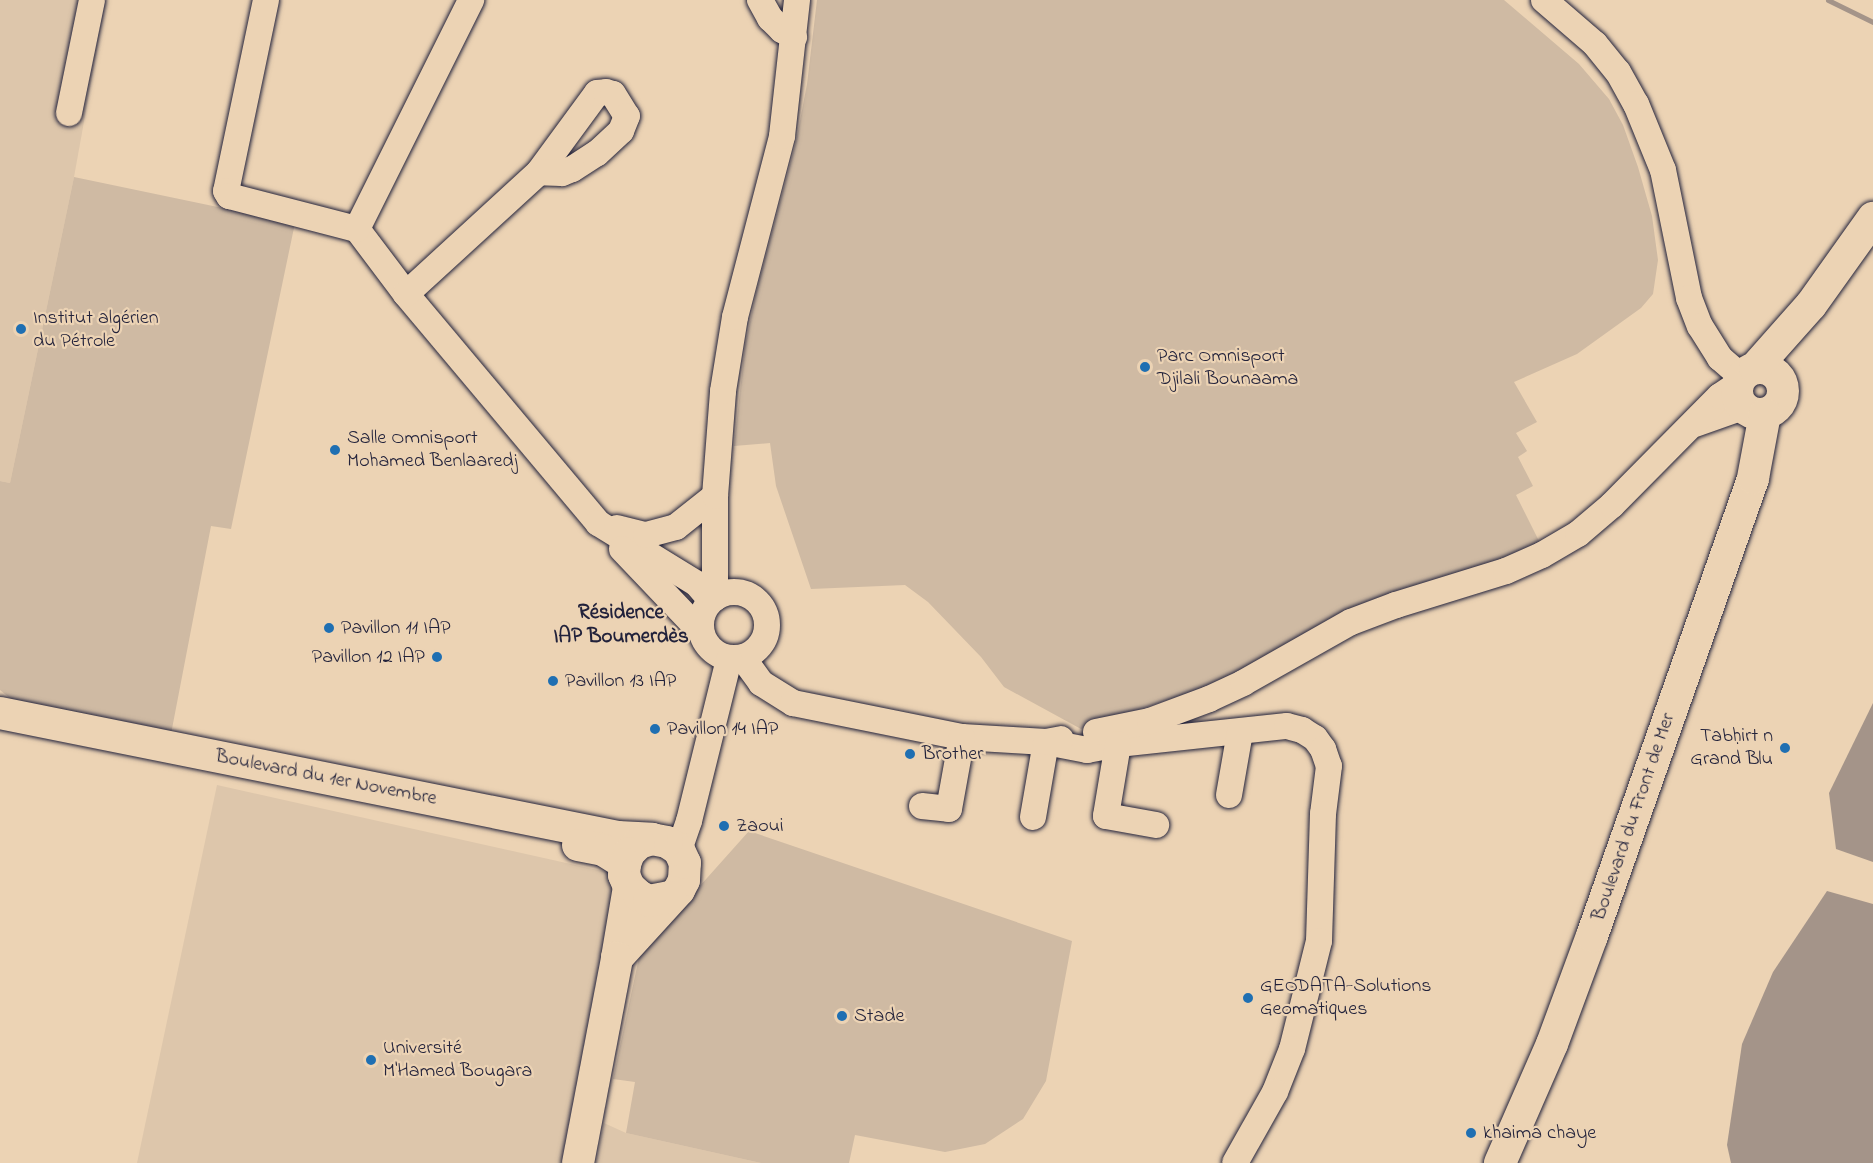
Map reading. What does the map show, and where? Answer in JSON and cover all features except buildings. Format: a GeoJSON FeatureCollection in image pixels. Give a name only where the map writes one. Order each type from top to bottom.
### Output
{"type":"FeatureCollection","features":[{"type":"Feature","properties":{"kind":"main road"},"geometry":{"type":"LineString","coordinates":[[1754,389],[1873,218]]}},
{"type":"Feature","properties":{"kind":"main road","name":"Boulevard du Front de Mer"},"geometry":{"type":"LineString","coordinates":[[1500,1163],[1552,1044],[1592,936],[1757,466],[1754,389]]}},
{"type":"Feature","properties":{"kind":"main road","name":"Boulevard du 1er Novembre"},"geometry":{"type":"LineString","coordinates":[[0,713],[665,845]]}},
{"type":"Feature","properties":{"kind":"main road","name":"Boulevard du 1er Novembre"},"geometry":{"type":"LineString","coordinates":[[0,730],[603,850],[627,875]]}},
{"type":"Feature","properties":{"kind":"main road"},"geometry":{"type":"LineString","coordinates":[[578,1163],[617,958],[629,853],[639,843],[665,845],[685,863],[684,880],[617,958]]}},
{"type":"Feature","properties":{"kind":"main road"},"geometry":{"type":"LineString","coordinates":[[627,875],[639,897],[649,901],[670,897]]}},
{"type":"Feature","properties":{"kind":"street"},"geometry":{"type":"LineString","coordinates":[[69,113],[92,0]]}},
{"type":"Feature","properties":{"kind":"street"},"geometry":{"type":"LineString","coordinates":[[266,0],[226,190],[234,199],[292,211],[357,229],[406,294],[598,523],[701,632],[712,651],[736,658],[761,683],[793,703],[962,737],[1046,742],[1087,750],[1118,744],[1287,726],[1302,729],[1315,738],[1323,749],[1329,766],[1323,814],[1319,941],[1292,1049],[1275,1092],[1235,1163]]}},
{"type":"Feature","properties":{"kind":"street"},"geometry":{"type":"LineString","coordinates":[[357,229],[471,0]]}},
{"type":"Feature","properties":{"kind":"street"},"geometry":{"type":"LineString","coordinates":[[760,0],[776,24],[794,37]]}},
{"type":"Feature","properties":{"kind":"street"},"geometry":{"type":"LineString","coordinates":[[721,597],[715,503],[723,391],[735,317],[782,136],[797,0]]}},
{"type":"Feature","properties":{"kind":"street"},"geometry":{"type":"LineString","coordinates":[[1046,742],[1150,721],[1209,699],[1351,622],[1506,571],[1542,555],[1578,534],[1612,505],[1690,426],[1754,389],[1720,358],[1689,298],[1664,170],[1636,104],[1618,72],[1595,44],[1544,0]]}},
{"type":"Feature","properties":{"kind":"street"},"geometry":{"type":"LineString","coordinates":[[406,294],[539,172]]}},
{"type":"Feature","properties":{"kind":"street"},"geometry":{"type":"LineString","coordinates":[[598,523],[646,535],[676,527],[715,503]]}},
{"type":"Feature","properties":{"kind":"street"},"geometry":{"type":"LineString","coordinates":[[598,523],[721,597],[758,601],[767,620],[766,632],[760,646],[736,658],[689,821],[665,845]]}},
{"type":"Feature","properties":{"kind":"street"},"geometry":{"type":"LineString","coordinates":[[701,632],[703,612],[721,597]]}},
{"type":"Feature","properties":{"kind":"street"},"geometry":{"type":"LineString","coordinates":[[1229,795],[1240,732]]}},
{"type":"Feature","properties":{"kind":"street"},"geometry":{"type":"LineString","coordinates":[[922,806],[949,809],[962,737]]}},
{"type":"Feature","properties":{"kind":"street"},"geometry":{"type":"LineString","coordinates":[[1033,817],[1046,742]]}},
{"type":"Feature","properties":{"kind":"street"},"geometry":{"type":"LineString","coordinates":[[1118,744],[1107,816],[1156,825]]}},
{"type":"Feature","properties":{"kind":"shaded area","name":"Institut algérien du Pétrole"},"geometry":{"type":"Polygon","coordinates":[[[0,0],[106,0],[74,177],[10,483],[0,481],[0,0]]]}},
{"type":"Feature","properties":{"kind":"shaded area","name":"Parc Omnisport Djilali Bounaama"},"geometry":{"type":"Polygon","coordinates":[[[817,0],[1504,0],[1579,64],[1609,99],[1623,125],[1638,167],[1652,216],[1658,260],[1653,294],[1641,308],[1577,354],[1514,382],[1537,422],[1516,433],[1527,451],[1518,457],[1533,486],[1516,495],[1541,545],[1221,682],[1081,729],[1004,687],[981,657],[928,602],[905,585],[811,589],[776,486],[770,443],[734,446],[745,346],[756,293],[796,142],[807,84],[817,0]]]}},
{"type":"Feature","properties":{"kind":"shaded area"},"geometry":{"type":"Polygon","coordinates":[[[74,177],[295,223],[231,529],[211,526],[171,734],[11,699],[0,690],[0,481],[10,483],[74,177]]]}},
{"type":"Feature","properties":{"kind":"shaded area"},"geometry":{"type":"Polygon","coordinates":[[[1873,703],[1873,862],[1836,849],[1829,793],[1873,703]]]}},
{"type":"Feature","properties":{"kind":"shaded area","name":"Université M'Hamed Bougara"},"geometry":{"type":"Polygon","coordinates":[[[217,785],[620,875],[563,1163],[137,1163],[217,785]]]}},
{"type":"Feature","properties":{"kind":"shaded area","name":"Stade"},"geometry":{"type":"Polygon","coordinates":[[[749,831],[1072,941],[1046,1081],[1023,1119],[985,1144],[945,1152],[855,1135],[849,1163],[761,1163],[626,1133],[635,1082],[613,1079],[640,953],[749,831]]]}},
{"type":"Feature","properties":{"kind":"shaded area"},"geometry":{"type":"Polygon","coordinates":[[[1827,891],[1873,904],[1873,1163],[1731,1163],[1727,1145],[1742,1044],[1773,972],[1827,891]]]}},
{"type":"Feature","properties":{"kind":"shaded area"},"geometry":{"type":"Polygon","coordinates":[[[604,1123],[626,1133],[761,1163],[596,1163],[604,1123]]]}},
{"type":"Feature","properties":{"kind":"waterway"},"geometry":{"type":"LineString","coordinates":[[1828,0],[1873,22]]}},
{"type":"Feature","properties":{"kind":"place","name":"Institut algérien du Pétrole"},"geometry":{"type":"Point","coordinates":[21,329]}},
{"type":"Feature","properties":{"kind":"place","name":"Parc Omnisport Djilali Bounaama"},"geometry":{"type":"Point","coordinates":[1145,367]}},
{"type":"Feature","properties":{"kind":"place","name":"Salle Omnisport Mohamed Benlaaredj"},"geometry":{"type":"Point","coordinates":[335,450]}},
{"type":"Feature","properties":{"kind":"place","name":"Pavillon 11 IAP"},"geometry":{"type":"Point","coordinates":[329,628]}},
{"type":"Feature","properties":{"kind":"place","name":"Pavillon 12 IAP"},"geometry":{"type":"Point","coordinates":[437,657]}},
{"type":"Feature","properties":{"kind":"place","name":"Pavillon 13 IAP"},"geometry":{"type":"Point","coordinates":[553,681]}},
{"type":"Feature","properties":{"kind":"place","name":"Pavillon 14 IAP"},"geometry":{"type":"Point","coordinates":[655,729]}},
{"type":"Feature","properties":{"kind":"place","name":"Tabḥirt n Grand Blu"},"geometry":{"type":"Point","coordinates":[1785,748]}},
{"type":"Feature","properties":{"kind":"place","name":"Brother"},"geometry":{"type":"Point","coordinates":[910,754]}},
{"type":"Feature","properties":{"kind":"place","name":"Zaoui"},"geometry":{"type":"Point","coordinates":[724,826]}},
{"type":"Feature","properties":{"kind":"place","name":"GEODATA-Solutions Geomatiques"},"geometry":{"type":"Point","coordinates":[1248,998]}},
{"type":"Feature","properties":{"kind":"place","name":"Stade"},"geometry":{"type":"Point","coordinates":[842,1016]}},
{"type":"Feature","properties":{"kind":"place","name":"Université M'Hamed Bougara"},"geometry":{"type":"Point","coordinates":[371,1060]}},
{"type":"Feature","properties":{"kind":"place","name":"khaima chaye"},"geometry":{"type":"Point","coordinates":[1471,1133]}},
{"type":"Feature","properties":{"kind":"district","name":"Résidence IAP Boumerdès"},"geometry":{"type":"Point","coordinates":[621,625]}}]}
